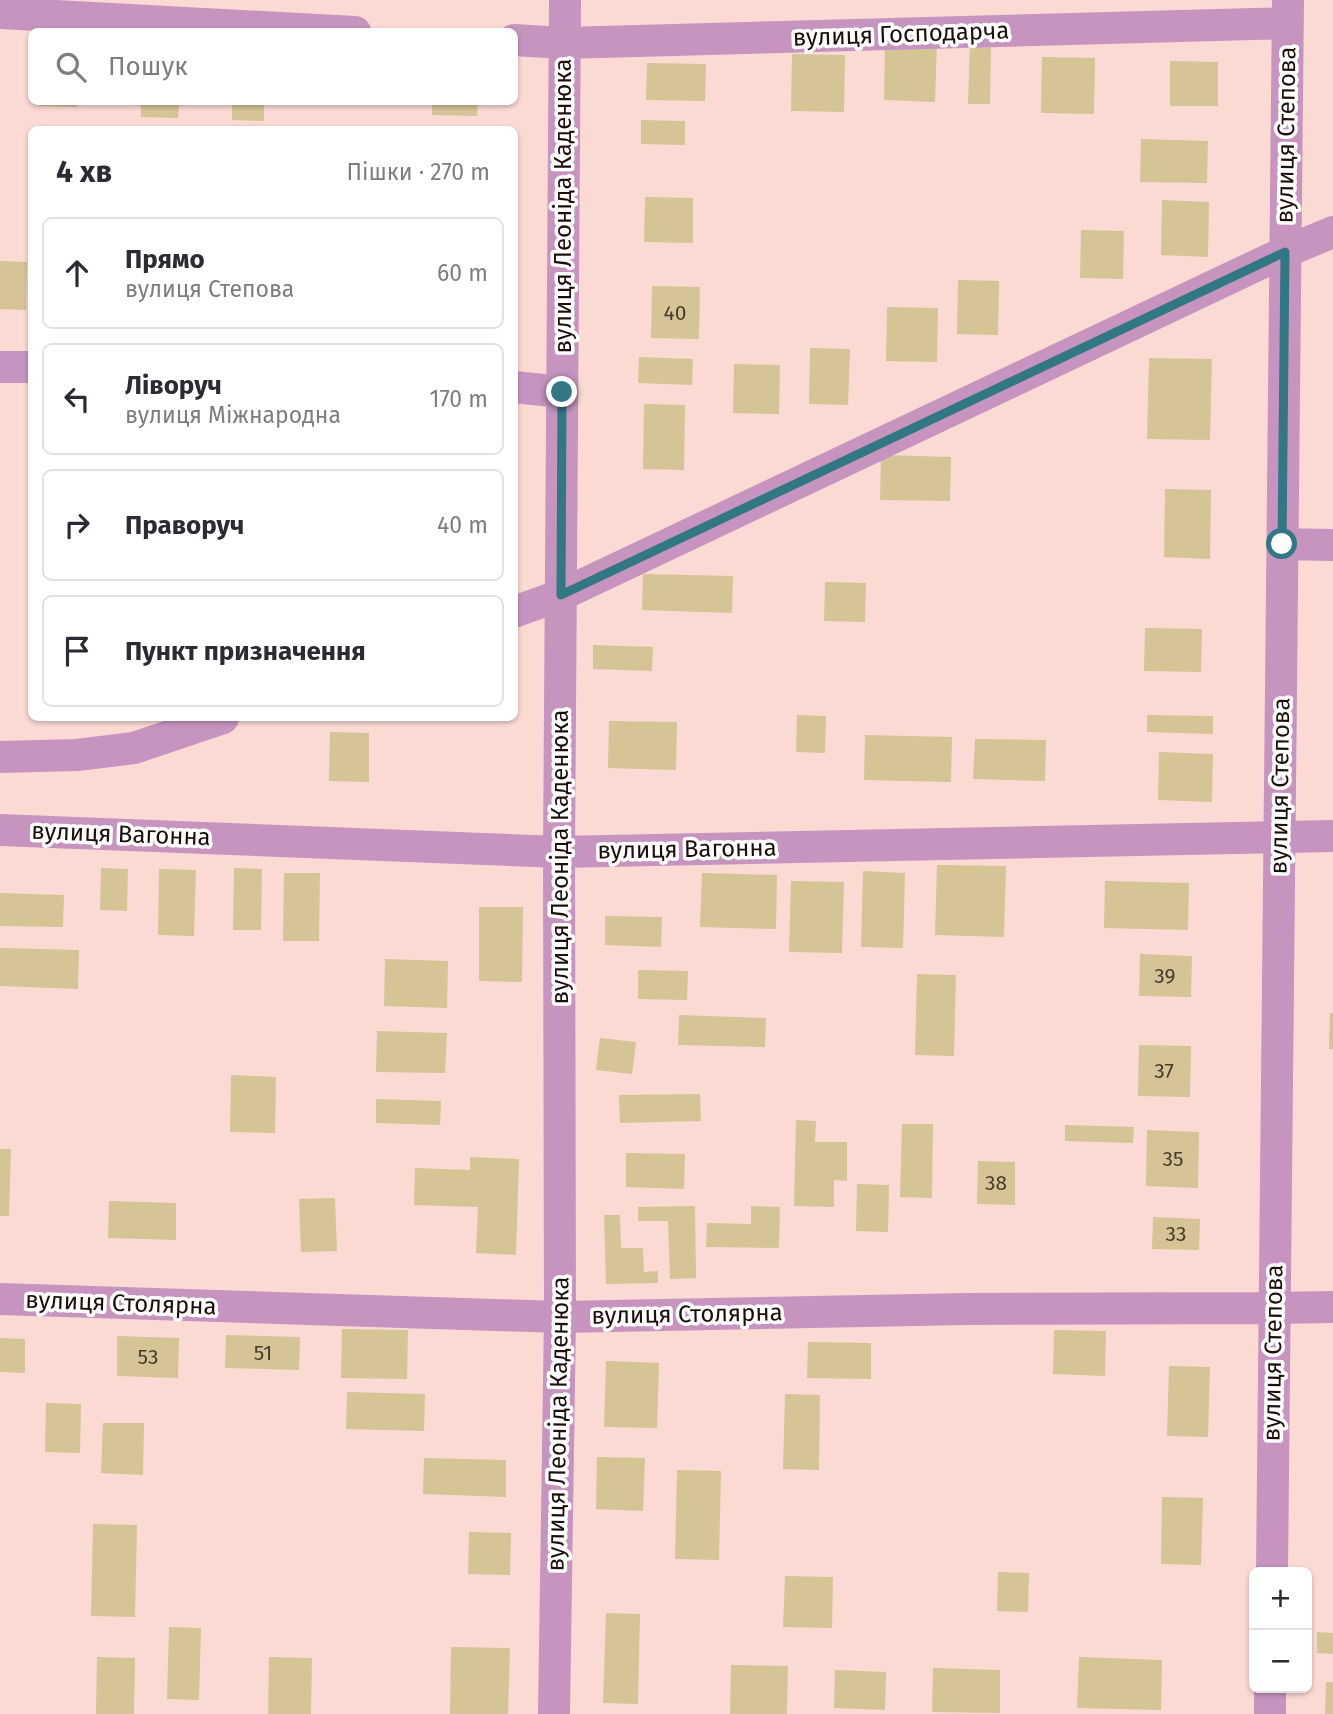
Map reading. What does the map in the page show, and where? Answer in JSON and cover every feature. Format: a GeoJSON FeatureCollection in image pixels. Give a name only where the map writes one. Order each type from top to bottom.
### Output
{"type":"FeatureCollection","features":[{"type":"Feature","properties":{"kind":"street","name":"вулиця Леоніда Каденюка"},"geometry":{"type":"LineString","coordinates":[[554,1714],[561,1317],[559,852],[565,0]]}},
{"type":"Feature","properties":{"kind":"street","name":"вулиця Господарча"},"geometry":{"type":"LineString","coordinates":[[518,40],[564,43],[1288,12]]}},
{"type":"Feature","properties":{"kind":"street","name":"вулиця Степова"},"geometry":{"type":"LineString","coordinates":[[1272,1567],[1288,12]]}},
{"type":"Feature","properties":{"kind":"street"},"geometry":{"type":"LineString","coordinates":[[0,13],[280,28]]}},
{"type":"Feature","properties":{"kind":"street"},"geometry":{"type":"LineString","coordinates":[[518,611],[561,595],[1285,252],[1333,232]]}},
{"type":"Feature","properties":{"kind":"street"},"geometry":{"type":"LineString","coordinates":[[0,367],[28,367]]}},
{"type":"Feature","properties":{"kind":"street"},"geometry":{"type":"LineString","coordinates":[[518,387],[562,392]]}},
{"type":"Feature","properties":{"kind":"street"},"geometry":{"type":"LineString","coordinates":[[1282,544],[1333,545]]}},
{"type":"Feature","properties":{"kind":"street"},"geometry":{"type":"LineString","coordinates":[[0,757],[77,755],[134,748],[214,721]]}},
{"type":"Feature","properties":{"kind":"street","name":"вулиця Вагонна"},"geometry":{"type":"LineString","coordinates":[[0,830],[559,852],[1333,836]]}},
{"type":"Feature","properties":{"kind":"street","name":"вулиця Столярна"},"geometry":{"type":"LineString","coordinates":[[0,1299],[561,1317],[966,1309],[1333,1307]]}},
{"type":"Feature","properties":{"kind":"street"},"geometry":{"type":"LineString","coordinates":[[1270,1693],[1270,1714]]}},
{"type":"Feature","properties":{"kind":"building"},"geometry":{"type":"Polygon","coordinates":[[[885,39],[937,41],[935,102],[884,100],[885,39]]]}},
{"type":"Feature","properties":{"kind":"building"},"geometry":{"type":"Polygon","coordinates":[[[970,41],[991,41],[990,104],[968,104],[970,41]]]}},
{"type":"Feature","properties":{"kind":"building"},"geometry":{"type":"Polygon","coordinates":[[[792,54],[845,55],[844,112],[791,111],[792,54]]]}},
{"type":"Feature","properties":{"kind":"building"},"geometry":{"type":"Polygon","coordinates":[[[1042,57],[1095,58],[1094,114],[1041,113],[1042,57]]]}},
{"type":"Feature","properties":{"kind":"building"},"geometry":{"type":"Polygon","coordinates":[[[1170,61],[1218,62],[1218,106],[1170,106],[1170,61]]]}},
{"type":"Feature","properties":{"kind":"building"},"geometry":{"type":"Polygon","coordinates":[[[647,63],[706,64],[705,101],[646,100],[647,63]]]}},
{"type":"Feature","properties":{"kind":"building"},"geometry":{"type":"Polygon","coordinates":[[[77,105],[77,107],[39,106],[77,105]]]}},
{"type":"Feature","properties":{"kind":"building"},"geometry":{"type":"Polygon","coordinates":[[[141,105],[179,105],[178,118],[141,117],[141,105]]]}},
{"type":"Feature","properties":{"kind":"building"},"geometry":{"type":"Polygon","coordinates":[[[232,105],[264,105],[264,121],[232,120],[232,105]]]}},
{"type":"Feature","properties":{"kind":"building"},"geometry":{"type":"Polygon","coordinates":[[[432,105],[478,105],[477,116],[432,115],[432,105]]]}},
{"type":"Feature","properties":{"kind":"building"},"geometry":{"type":"Polygon","coordinates":[[[641,120],[685,121],[685,145],[641,144],[641,120]]]}},
{"type":"Feature","properties":{"kind":"building"},"geometry":{"type":"Polygon","coordinates":[[[1141,139],[1208,141],[1207,183],[1140,182],[1141,139]]]}},
{"type":"Feature","properties":{"kind":"building"},"geometry":{"type":"Polygon","coordinates":[[[645,197],[693,198],[693,243],[644,242],[645,197]]]}},
{"type":"Feature","properties":{"kind":"building"},"geometry":{"type":"Polygon","coordinates":[[[1162,200],[1209,202],[1208,257],[1161,255],[1162,200]]]}},
{"type":"Feature","properties":{"kind":"building"},"geometry":{"type":"Polygon","coordinates":[[[1081,230],[1124,231],[1123,279],[1080,278],[1081,230]]]}},
{"type":"Feature","properties":{"kind":"building"},"geometry":{"type":"Polygon","coordinates":[[[0,261],[27,262],[26,310],[0,309],[0,261]]]}},
{"type":"Feature","properties":{"kind":"building"},"geometry":{"type":"Polygon","coordinates":[[[958,280],[999,281],[998,335],[957,334],[958,280]]]}},
{"type":"Feature","properties":{"kind":"building"},"geometry":{"type":"Polygon","coordinates":[[[652,286],[700,287],[699,339],[651,338],[652,286]]]}},
{"type":"Feature","properties":{"kind":"building"},"geometry":{"type":"Polygon","coordinates":[[[887,307],[938,308],[937,362],[886,361],[887,307]]]}},
{"type":"Feature","properties":{"kind":"building"},"geometry":{"type":"Polygon","coordinates":[[[810,348],[850,349],[848,405],[809,404],[810,348]]]}},
{"type":"Feature","properties":{"kind":"building"},"geometry":{"type":"Polygon","coordinates":[[[639,357],[693,359],[692,385],[638,383],[639,357]]]}},
{"type":"Feature","properties":{"kind":"building"},"geometry":{"type":"Polygon","coordinates":[[[1149,358],[1212,359],[1210,440],[1147,439],[1149,358]]]}},
{"type":"Feature","properties":{"kind":"building"},"geometry":{"type":"Polygon","coordinates":[[[734,364],[780,365],[779,414],[733,413],[734,364]]]}},
{"type":"Feature","properties":{"kind":"building"},"geometry":{"type":"Polygon","coordinates":[[[644,404],[685,405],[684,470],[643,469],[644,404]]]}},
{"type":"Feature","properties":{"kind":"building"},"geometry":{"type":"Polygon","coordinates":[[[881,455],[951,457],[950,501],[880,500],[881,455]]]}},
{"type":"Feature","properties":{"kind":"building"},"geometry":{"type":"Polygon","coordinates":[[[1165,489],[1211,490],[1210,559],[1164,557],[1165,489]]]}},
{"type":"Feature","properties":{"kind":"building"},"geometry":{"type":"Polygon","coordinates":[[[643,574],[733,576],[732,613],[642,610],[643,574]]]}},
{"type":"Feature","properties":{"kind":"building"},"geometry":{"type":"Polygon","coordinates":[[[825,582],[866,583],[865,622],[824,621],[825,582]]]}},
{"type":"Feature","properties":{"kind":"building"},"geometry":{"type":"Polygon","coordinates":[[[1145,628],[1202,629],[1201,672],[1144,671],[1145,628]]]}},
{"type":"Feature","properties":{"kind":"building"},"geometry":{"type":"Polygon","coordinates":[[[593,645],[653,647],[652,671],[593,669],[593,645]]]}},
{"type":"Feature","properties":{"kind":"building"},"geometry":{"type":"Polygon","coordinates":[[[797,715],[826,716],[825,753],[796,752],[797,715]]]}},
{"type":"Feature","properties":{"kind":"building"},"geometry":{"type":"Polygon","coordinates":[[[1147,715],[1213,716],[1213,734],[1147,732],[1147,715]]]}},
{"type":"Feature","properties":{"kind":"building"},"geometry":{"type":"Polygon","coordinates":[[[609,721],[677,722],[676,770],[608,768],[609,721]]]}},
{"type":"Feature","properties":{"kind":"building"},"geometry":{"type":"Polygon","coordinates":[[[330,732],[369,733],[369,782],[329,781],[330,732]]]}},
{"type":"Feature","properties":{"kind":"building"},"geometry":{"type":"Polygon","coordinates":[[[865,735],[952,737],[951,782],[864,780],[865,735]]]}},
{"type":"Feature","properties":{"kind":"building"},"geometry":{"type":"Polygon","coordinates":[[[975,739],[1046,740],[1045,781],[973,779],[975,739]]]}},
{"type":"Feature","properties":{"kind":"building"},"geometry":{"type":"Polygon","coordinates":[[[1159,752],[1213,754],[1212,802],[1158,800],[1159,752]]]}},
{"type":"Feature","properties":{"kind":"building"},"geometry":{"type":"Polygon","coordinates":[[[937,865],[1006,866],[1004,937],[935,935],[937,865]]]}},
{"type":"Feature","properties":{"kind":"building"},"geometry":{"type":"Polygon","coordinates":[[[101,868],[128,869],[127,911],[100,910],[101,868]]]}},
{"type":"Feature","properties":{"kind":"building"},"geometry":{"type":"Polygon","coordinates":[[[234,868],[262,869],[261,930],[233,930],[234,868]]]}},
{"type":"Feature","properties":{"kind":"building"},"geometry":{"type":"Polygon","coordinates":[[[159,869],[196,870],[194,936],[158,935],[159,869]]]}},
{"type":"Feature","properties":{"kind":"building"},"geometry":{"type":"Polygon","coordinates":[[[863,871],[905,873],[903,948],[861,947],[863,871]]]}},
{"type":"Feature","properties":{"kind":"building"},"geometry":{"type":"Polygon","coordinates":[[[284,873],[320,873],[319,941],[283,941],[284,873]]]}},
{"type":"Feature","properties":{"kind":"building"},"geometry":{"type":"Polygon","coordinates":[[[702,873],[777,875],[776,929],[700,927],[702,873]]]}},
{"type":"Feature","properties":{"kind":"building"},"geometry":{"type":"Polygon","coordinates":[[[791,881],[844,882],[842,953],[789,952],[791,881]]]}},
{"type":"Feature","properties":{"kind":"building"},"geometry":{"type":"Polygon","coordinates":[[[1105,881],[1189,883],[1188,930],[1104,928],[1105,881]]]}},
{"type":"Feature","properties":{"kind":"building"},"geometry":{"type":"Polygon","coordinates":[[[0,893],[64,895],[63,927],[0,926],[0,893]]]}},
{"type":"Feature","properties":{"kind":"building"},"geometry":{"type":"Polygon","coordinates":[[[479,907],[523,907],[522,982],[479,981],[479,907]]]}},
{"type":"Feature","properties":{"kind":"building"},"geometry":{"type":"Polygon","coordinates":[[[605,916],[662,917],[661,947],[605,945],[605,916]]]}},
{"type":"Feature","properties":{"kind":"building"},"geometry":{"type":"Polygon","coordinates":[[[0,948],[79,950],[78,989],[0,986],[0,948]]]}},
{"type":"Feature","properties":{"kind":"building"},"geometry":{"type":"Polygon","coordinates":[[[1140,954],[1192,956],[1191,997],[1139,996],[1140,954]]]}},
{"type":"Feature","properties":{"kind":"building"},"geometry":{"type":"Polygon","coordinates":[[[385,959],[448,961],[447,1008],[384,1006],[385,959]]]}},
{"type":"Feature","properties":{"kind":"building"},"geometry":{"type":"Polygon","coordinates":[[[638,970],[688,971],[687,1000],[638,999],[638,970]]]}},
{"type":"Feature","properties":{"kind":"building"},"geometry":{"type":"Polygon","coordinates":[[[917,974],[956,975],[954,1056],[915,1055],[917,974]]]}},
{"type":"Feature","properties":{"kind":"building"},"geometry":{"type":"Polygon","coordinates":[[[1330,1013],[1333,1013],[1333,1049],[1329,1049],[1330,1013]]]}},
{"type":"Feature","properties":{"kind":"building"},"geometry":{"type":"Polygon","coordinates":[[[679,1015],[766,1018],[765,1047],[678,1045],[679,1015]]]}},
{"type":"Feature","properties":{"kind":"building"},"geometry":{"type":"Polygon","coordinates":[[[377,1031],[447,1033],[445,1073],[376,1072],[377,1031]]]}},
{"type":"Feature","properties":{"kind":"building"},"geometry":{"type":"Polygon","coordinates":[[[600,1038],[636,1042],[632,1074],[596,1070],[600,1038]]]}},
{"type":"Feature","properties":{"kind":"building"},"geometry":{"type":"Polygon","coordinates":[[[1139,1045],[1191,1046],[1190,1097],[1138,1096],[1139,1045]]]}},
{"type":"Feature","properties":{"kind":"building"},"geometry":{"type":"Polygon","coordinates":[[[231,1075],[276,1077],[275,1133],[230,1132],[231,1075]]]}},
{"type":"Feature","properties":{"kind":"building"},"geometry":{"type":"Polygon","coordinates":[[[700,1094],[701,1121],[620,1123],[619,1095],[700,1094]]]}},
{"type":"Feature","properties":{"kind":"building"},"geometry":{"type":"Polygon","coordinates":[[[376,1099],[441,1101],[440,1125],[376,1123],[376,1099]]]}},
{"type":"Feature","properties":{"kind":"building"},"geometry":{"type":"Polygon","coordinates":[[[796,1120],[816,1121],[815,1142],[847,1142],[847,1181],[834,1180],[834,1207],[794,1206],[796,1120]]]}},
{"type":"Feature","properties":{"kind":"building"},"geometry":{"type":"Polygon","coordinates":[[[902,1124],[933,1124],[932,1198],[900,1197],[902,1124]]]}},
{"type":"Feature","properties":{"kind":"building"},"geometry":{"type":"Polygon","coordinates":[[[1065,1125],[1134,1127],[1133,1143],[1065,1141],[1065,1125]]]}},
{"type":"Feature","properties":{"kind":"building"},"geometry":{"type":"Polygon","coordinates":[[[1147,1130],[1199,1132],[1198,1188],[1146,1186],[1147,1130]]]}},
{"type":"Feature","properties":{"kind":"building"},"geometry":{"type":"Polygon","coordinates":[[[0,1149],[11,1149],[9,1216],[0,1216],[0,1149]]]}},
{"type":"Feature","properties":{"kind":"building"},"geometry":{"type":"Polygon","coordinates":[[[626,1153],[685,1154],[684,1189],[626,1187],[626,1153]]]}},
{"type":"Feature","properties":{"kind":"building"},"geometry":{"type":"Polygon","coordinates":[[[470,1157],[519,1159],[516,1255],[476,1253],[478,1207],[414,1205],[415,1168],[470,1170],[470,1157]]]}},
{"type":"Feature","properties":{"kind":"building"},"geometry":{"type":"Polygon","coordinates":[[[978,1161],[1015,1162],[1015,1205],[977,1204],[978,1161]]]}},
{"type":"Feature","properties":{"kind":"building"},"geometry":{"type":"Polygon","coordinates":[[[857,1184],[889,1185],[888,1232],[856,1231],[857,1184]]]}},
{"type":"Feature","properties":{"kind":"building"},"geometry":{"type":"Polygon","coordinates":[[[335,1198],[337,1251],[301,1252],[299,1199],[335,1198]]]}},
{"type":"Feature","properties":{"kind":"building"},"geometry":{"type":"Polygon","coordinates":[[[109,1201],[176,1203],[176,1240],[108,1238],[109,1201]]]}},
{"type":"Feature","properties":{"kind":"building"},"geometry":{"type":"Polygon","coordinates":[[[695,1206],[696,1278],[670,1279],[668,1221],[638,1221],[638,1207],[695,1206]]]}},
{"type":"Feature","properties":{"kind":"building"},"geometry":{"type":"Polygon","coordinates":[[[751,1206],[780,1207],[779,1248],[706,1247],[707,1223],[751,1224],[751,1206]]]}},
{"type":"Feature","properties":{"kind":"building"},"geometry":{"type":"Polygon","coordinates":[[[604,1215],[620,1215],[621,1248],[643,1248],[644,1272],[658,1271],[658,1283],[606,1284],[604,1215]]]}},
{"type":"Feature","properties":{"kind":"building"},"geometry":{"type":"Polygon","coordinates":[[[1153,1217],[1200,1219],[1199,1250],[1152,1249],[1153,1217]]]}},
{"type":"Feature","properties":{"kind":"building"},"geometry":{"type":"Polygon","coordinates":[[[342,1329],[408,1330],[407,1379],[341,1378],[342,1329]]]}},
{"type":"Feature","properties":{"kind":"building"},"geometry":{"type":"Polygon","coordinates":[[[1054,1330],[1106,1331],[1105,1376],[1053,1374],[1054,1330]]]}},
{"type":"Feature","properties":{"kind":"building"},"geometry":{"type":"Polygon","coordinates":[[[226,1335],[300,1337],[299,1370],[225,1368],[226,1335]]]}},
{"type":"Feature","properties":{"kind":"building"},"geometry":{"type":"Polygon","coordinates":[[[117,1336],[179,1338],[178,1378],[117,1376],[117,1336]]]}},
{"type":"Feature","properties":{"kind":"building"},"geometry":{"type":"Polygon","coordinates":[[[0,1338],[25,1339],[25,1373],[0,1372],[0,1338]]]}},
{"type":"Feature","properties":{"kind":"building"},"geometry":{"type":"Polygon","coordinates":[[[808,1342],[871,1343],[871,1379],[807,1378],[808,1342]]]}},
{"type":"Feature","properties":{"kind":"building"},"geometry":{"type":"Polygon","coordinates":[[[606,1361],[659,1363],[657,1428],[604,1427],[606,1361]]]}},
{"type":"Feature","properties":{"kind":"building"},"geometry":{"type":"Polygon","coordinates":[[[1169,1366],[1210,1367],[1208,1437],[1167,1436],[1169,1366]]]}},
{"type":"Feature","properties":{"kind":"building"},"geometry":{"type":"Polygon","coordinates":[[[347,1392],[425,1394],[424,1431],[346,1429],[347,1392]]]}},
{"type":"Feature","properties":{"kind":"building"},"geometry":{"type":"Polygon","coordinates":[[[785,1394],[820,1395],[819,1470],[783,1469],[785,1394]]]}},
{"type":"Feature","properties":{"kind":"building"},"geometry":{"type":"Polygon","coordinates":[[[46,1403],[81,1404],[80,1453],[45,1452],[46,1403]]]}},
{"type":"Feature","properties":{"kind":"building"},"geometry":{"type":"Polygon","coordinates":[[[103,1423],[144,1423],[143,1475],[101,1473],[103,1423]]]}},
{"type":"Feature","properties":{"kind":"building"},"geometry":{"type":"Polygon","coordinates":[[[597,1457],[645,1458],[643,1511],[596,1509],[597,1457]]]}},
{"type":"Feature","properties":{"kind":"building"},"geometry":{"type":"Polygon","coordinates":[[[424,1458],[506,1460],[506,1497],[423,1494],[424,1458]]]}},
{"type":"Feature","properties":{"kind":"building"},"geometry":{"type":"Polygon","coordinates":[[[677,1470],[721,1471],[719,1560],[675,1559],[677,1470]]]}},
{"type":"Feature","properties":{"kind":"building"},"geometry":{"type":"Polygon","coordinates":[[[1162,1497],[1203,1498],[1201,1565],[1161,1564],[1162,1497]]]}},
{"type":"Feature","properties":{"kind":"building"},"geometry":{"type":"Polygon","coordinates":[[[93,1524],[137,1525],[135,1617],[91,1616],[93,1524]]]}},
{"type":"Feature","properties":{"kind":"building"},"geometry":{"type":"Polygon","coordinates":[[[469,1532],[511,1533],[510,1575],[468,1574],[469,1532]]]}},
{"type":"Feature","properties":{"kind":"building"},"geometry":{"type":"Polygon","coordinates":[[[998,1572],[1029,1573],[1028,1612],[997,1611],[998,1572]]]}},
{"type":"Feature","properties":{"kind":"building"},"geometry":{"type":"Polygon","coordinates":[[[785,1576],[833,1577],[832,1628],[783,1627],[785,1576]]]}},
{"type":"Feature","properties":{"kind":"building"},"geometry":{"type":"Polygon","coordinates":[[[606,1613],[640,1614],[638,1704],[603,1703],[606,1613]]]}},
{"type":"Feature","properties":{"kind":"building"},"geometry":{"type":"Polygon","coordinates":[[[169,1627],[201,1628],[199,1700],[167,1699],[169,1627]]]}},
{"type":"Feature","properties":{"kind":"building"},"geometry":{"type":"Polygon","coordinates":[[[1317,1632],[1333,1633],[1333,1654],[1317,1653],[1317,1632]]]}},
{"type":"Feature","properties":{"kind":"building"},"geometry":{"type":"Polygon","coordinates":[[[451,1647],[510,1648],[508,1714],[450,1714],[451,1647]]]}},
{"type":"Feature","properties":{"kind":"building"},"geometry":{"type":"Polygon","coordinates":[[[97,1657],[135,1658],[134,1714],[96,1714],[97,1657]]]}},
{"type":"Feature","properties":{"kind":"building"},"geometry":{"type":"Polygon","coordinates":[[[269,1657],[312,1658],[311,1714],[268,1714],[269,1657]]]}},
{"type":"Feature","properties":{"kind":"building"},"geometry":{"type":"Polygon","coordinates":[[[1079,1657],[1162,1660],[1161,1710],[1077,1708],[1079,1657]]]}},
{"type":"Feature","properties":{"kind":"building"},"geometry":{"type":"Polygon","coordinates":[[[731,1665],[788,1666],[787,1714],[730,1714],[731,1665]]]}},
{"type":"Feature","properties":{"kind":"building"},"geometry":{"type":"Polygon","coordinates":[[[933,1668],[1000,1670],[1000,1713],[932,1712],[933,1668]]]}},
{"type":"Feature","properties":{"kind":"building"},"geometry":{"type":"Polygon","coordinates":[[[835,1670],[886,1672],[885,1710],[834,1708],[835,1670]]]}},
{"type":"Feature","properties":{"kind":"building"},"geometry":{"type":"Polygon","coordinates":[[[1326,1682],[1333,1682],[1333,1714],[1325,1714],[1326,1682]]]}},
{"type":"Feature","properties":{"kind":"route"},"geometry":{"type":"LineString","coordinates":[[562,392],[561,595],[1285,252],[1282,544]]}}]}
